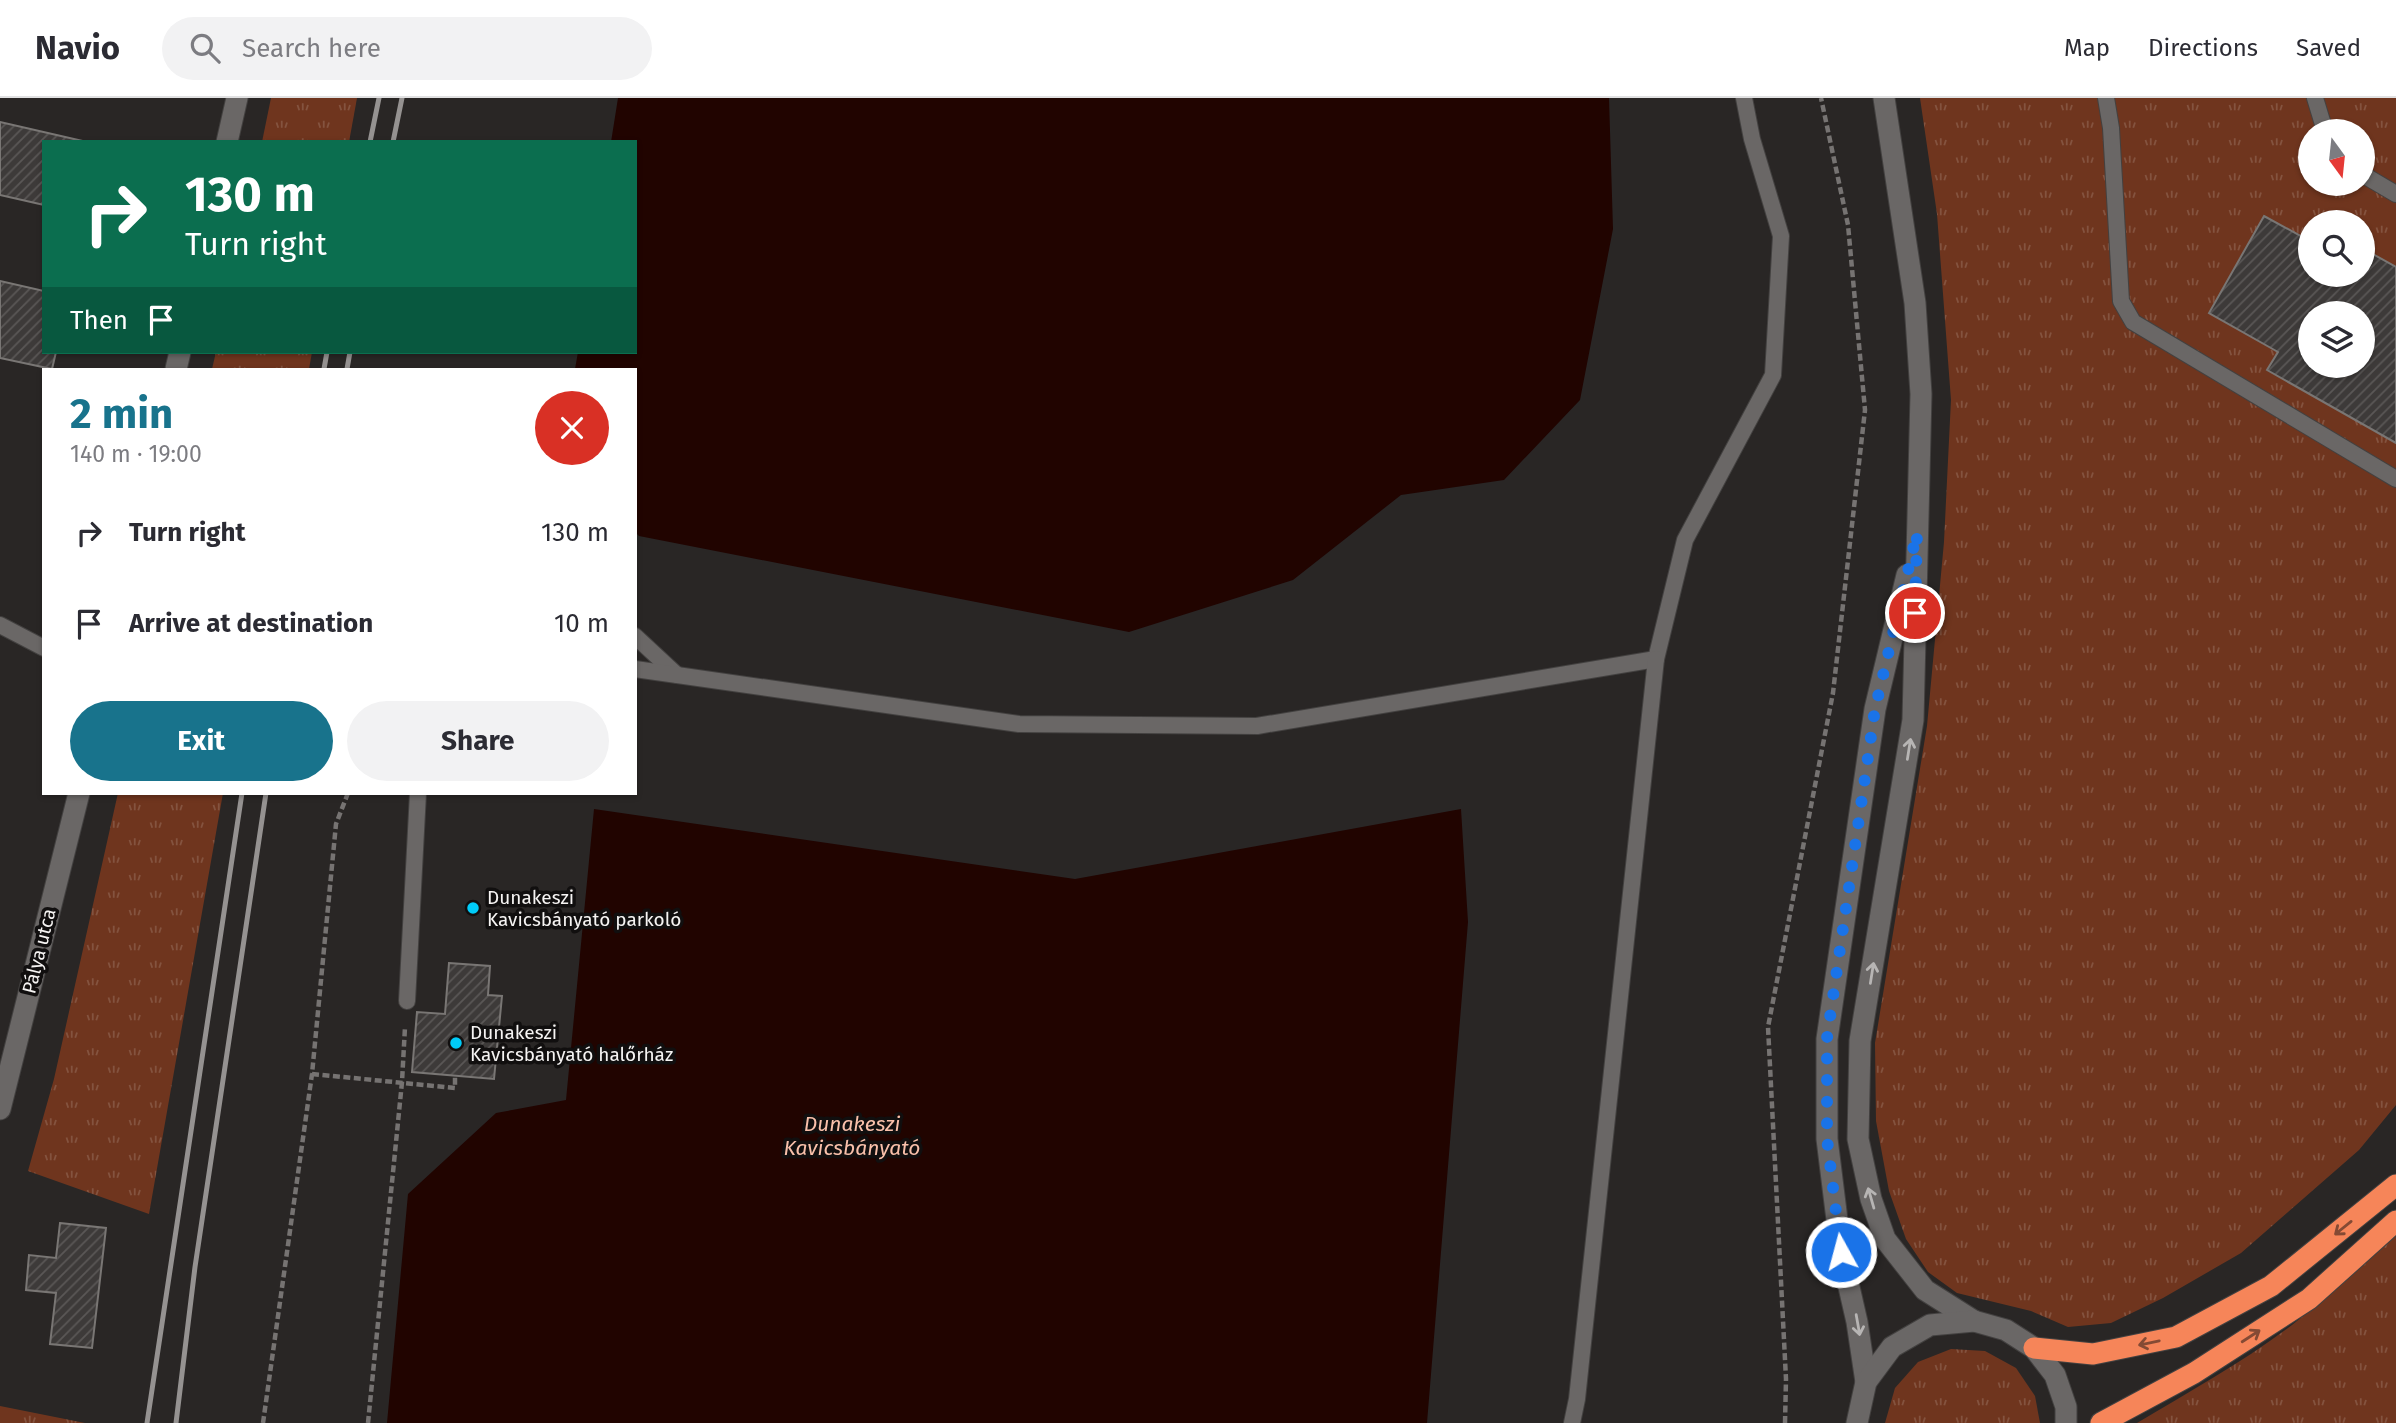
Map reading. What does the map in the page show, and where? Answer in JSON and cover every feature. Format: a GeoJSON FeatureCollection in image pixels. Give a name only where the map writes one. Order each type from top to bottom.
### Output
{"type":"FeatureCollection","features":[{"type":"Feature","properties":{"kind":"highway"},"geometry":{"type":"LineString","coordinates":[[2034,1348],[2093,1354],[2176,1337],[2271,1286],[2396,1185]]}},
{"type":"Feature","properties":{"kind":"highway"},"geometry":{"type":"LineString","coordinates":[[2101,1423],[2194,1373],[2309,1299],[2396,1221]]}},
{"type":"Feature","properties":{"kind":"main road"},"geometry":{"type":"LineString","coordinates":[[227,140],[237,98]]}},
{"type":"Feature","properties":{"kind":"main road"},"geometry":{"type":"LineString","coordinates":[[1884,98],[1915,303],[1921,394],[1913,720],[1860,1041],[1858,1139],[1871,1199],[1885,1239],[1925,1290],[1974,1321],[2006,1330],[2034,1348],[2055,1375],[2066,1407],[2066,1423]]}},
{"type":"Feature","properties":{"kind":"main road"},"geometry":{"type":"LineString","coordinates":[[1857,1423],[1866,1382],[1857,1322],[1841,1252],[1827,1139],[1827,1038],[1875,709],[1917,533]]}},
{"type":"Feature","properties":{"kind":"main road","name":"Pálya utca"},"geometry":{"type":"LineString","coordinates":[[0,1109],[78,795]]}},
{"type":"Feature","properties":{"kind":"main road"},"geometry":{"type":"LineString","coordinates":[[1866,1382],[1892,1347],[1930,1325],[1974,1321]]}},
{"type":"Feature","properties":{"kind":"lane"},"geometry":{"type":"LineString","coordinates":[[1572,1423],[1577,1399],[1656,659],[1685,540],[1773,374],[1782,236],[1752,139],[1744,98]]}},
{"type":"Feature","properties":{"kind":"lane"},"geometry":{"type":"LineString","coordinates":[[2106,98],[2111,128],[2120,300],[2133,322],[2396,479]]}},
{"type":"Feature","properties":{"kind":"lane"},"geometry":{"type":"LineString","coordinates":[[2315,98],[2321,119]]}},
{"type":"Feature","properties":{"kind":"lane"},"geometry":{"type":"LineString","coordinates":[[2375,182],[2396,194]]}},
{"type":"Feature","properties":{"kind":"lane"},"geometry":{"type":"LineString","coordinates":[[0,625],[42,647]]}},
{"type":"Feature","properties":{"kind":"lane"},"geometry":{"type":"LineString","coordinates":[[637,638],[677,675]]}},
{"type":"Feature","properties":{"kind":"lane"},"geometry":{"type":"LineString","coordinates":[[637,669],[1019,724],[1257,726],[1656,659]]}},
{"type":"Feature","properties":{"kind":"lane"},"geometry":{"type":"LineString","coordinates":[[407,1001],[418,795]]}},
{"type":"Feature","properties":{"kind":"path"},"geometry":{"type":"LineString","coordinates":[[1785,1423],[1786,1379],[1768,1027],[1833,693],[1864,410],[1848,225],[1821,98]]}},
{"type":"Feature","properties":{"kind":"path"},"geometry":{"type":"LineString","coordinates":[[263,1423],[312,1074],[335,824],[347,795]]}},
{"type":"Feature","properties":{"kind":"path"},"geometry":{"type":"LineString","coordinates":[[368,1423],[402,1082],[407,1001]]}},
{"type":"Feature","properties":{"kind":"path"},"geometry":{"type":"LineString","coordinates":[[312,1074],[455,1088],[455,1076]]}},
{"type":"Feature","properties":{"kind":"green space"},"geometry":{"type":"Polygon","coordinates":[[[271,98],[357,98],[349,140],[262,140],[271,98]]]}},
{"type":"Feature","properties":{"kind":"green space"},"geometry":{"type":"Polygon","coordinates":[[[1920,98],[2396,98],[2396,1105],[2359,1150],[2241,1253],[2163,1298],[2111,1323],[2068,1327],[2031,1311],[1957,1293],[1928,1272],[1906,1239],[1889,1191],[1876,1121],[1875,1043],[1927,726],[1944,542],[1951,400],[1937,214],[1920,98]]]}},
{"type":"Feature","properties":{"kind":"green space"},"geometry":{"type":"Polygon","coordinates":[[[216,354],[312,354],[309,368],[212,368],[216,354]]]}},
{"type":"Feature","properties":{"kind":"green space"},"geometry":{"type":"Polygon","coordinates":[[[118,795],[223,795],[149,1214],[28,1171],[54,1079],[118,795]]]}},
{"type":"Feature","properties":{"kind":"green space"},"geometry":{"type":"Polygon","coordinates":[[[2396,1231],[2396,1423],[2137,1423],[2235,1364],[2292,1325],[2396,1231]]]}},
{"type":"Feature","properties":{"kind":"green space"},"geometry":{"type":"Polygon","coordinates":[[[1951,1349],[1985,1351],[2016,1368],[2035,1396],[2040,1423],[1885,1423],[1895,1388],[1918,1362],[1951,1349]]]}},
{"type":"Feature","properties":{"kind":"green space"},"geometry":{"type":"Polygon","coordinates":[[[0,1406],[85,1423],[0,1423],[0,1406]]]}},
{"type":"Feature","properties":{"kind":"water"},"geometry":{"type":"Polygon","coordinates":[[[618,98],[1609,98],[1613,229],[1580,400],[1504,480],[1401,495],[1293,580],[1129,632],[639,536],[637,368],[575,368],[578,354],[637,354],[637,140],[611,140],[618,98]]]}},
{"type":"Feature","properties":{"kind":"water","name":"Dunakeszi Kavicsbányató"},"geometry":{"type":"Polygon","coordinates":[[[594,809],[1075,879],[1461,809],[1468,922],[1427,1423],[387,1423],[408,1194],[496,1113],[566,1100],[594,809]]]}},
{"type":"Feature","properties":{"kind":"building"},"geometry":{"type":"Polygon","coordinates":[[[0,122],[78,140],[42,140],[42,205],[0,195],[0,122]]]}},
{"type":"Feature","properties":{"kind":"building"},"geometry":{"type":"Polygon","coordinates":[[[2264,216],[2298,234],[2298,287],[2375,287],[2375,255],[2396,267],[2396,443],[2267,370],[2278,352],[2209,313],[2264,216]]]}},
{"type":"Feature","properties":{"kind":"building"},"geometry":{"type":"Polygon","coordinates":[[[0,281],[42,291],[42,354],[56,354],[52,368],[0,358],[0,281]]]}},
{"type":"Feature","properties":{"kind":"building","name":"Dunakeszi Kavicsbányató halőrház"},"geometry":{"type":"Polygon","coordinates":[[[449,963],[490,966],[488,995],[502,996],[494,1079],[412,1072],[417,1012],[445,1014],[449,963]]]}},
{"type":"Feature","properties":{"kind":"building"},"geometry":{"type":"Polygon","coordinates":[[[60,1223],[106,1228],[92,1348],[50,1344],[56,1293],[26,1290],[29,1255],[56,1258],[60,1223]]]}},
{"type":"Feature","properties":{"kind":"railway"},"geometry":{"type":"LineString","coordinates":[[370,140],[379,98]]}},
{"type":"Feature","properties":{"kind":"railway"},"geometry":{"type":"LineString","coordinates":[[393,140],[402,98]]}},
{"type":"Feature","properties":{"kind":"railway"},"geometry":{"type":"LineString","coordinates":[[324,368],[327,354]]}},
{"type":"Feature","properties":{"kind":"railway"},"geometry":{"type":"LineString","coordinates":[[347,368],[350,354]]}},
{"type":"Feature","properties":{"kind":"railway"},"geometry":{"type":"LineString","coordinates":[[147,1423],[242,795]]}},
{"type":"Feature","properties":{"kind":"railway"},"geometry":{"type":"LineString","coordinates":[[176,1423],[195,1267],[266,795]]}},
{"type":"Feature","properties":{"kind":"place","name":"Dunakeszi Kavicsbányató parkoló"},"geometry":{"type":"Point","coordinates":[473,908]}},
{"type":"Feature","properties":{"kind":"place","name":"Dunakeszi Kavicsbányató halőrház"},"geometry":{"type":"Point","coordinates":[456,1043]}},
{"type":"Feature","properties":{"kind":"route"},"geometry":{"type":"LineString","coordinates":[[1841,1252],[1827,1139],[1827,1038],[1875,709],[1917,533],[1915,613]]}}]}
